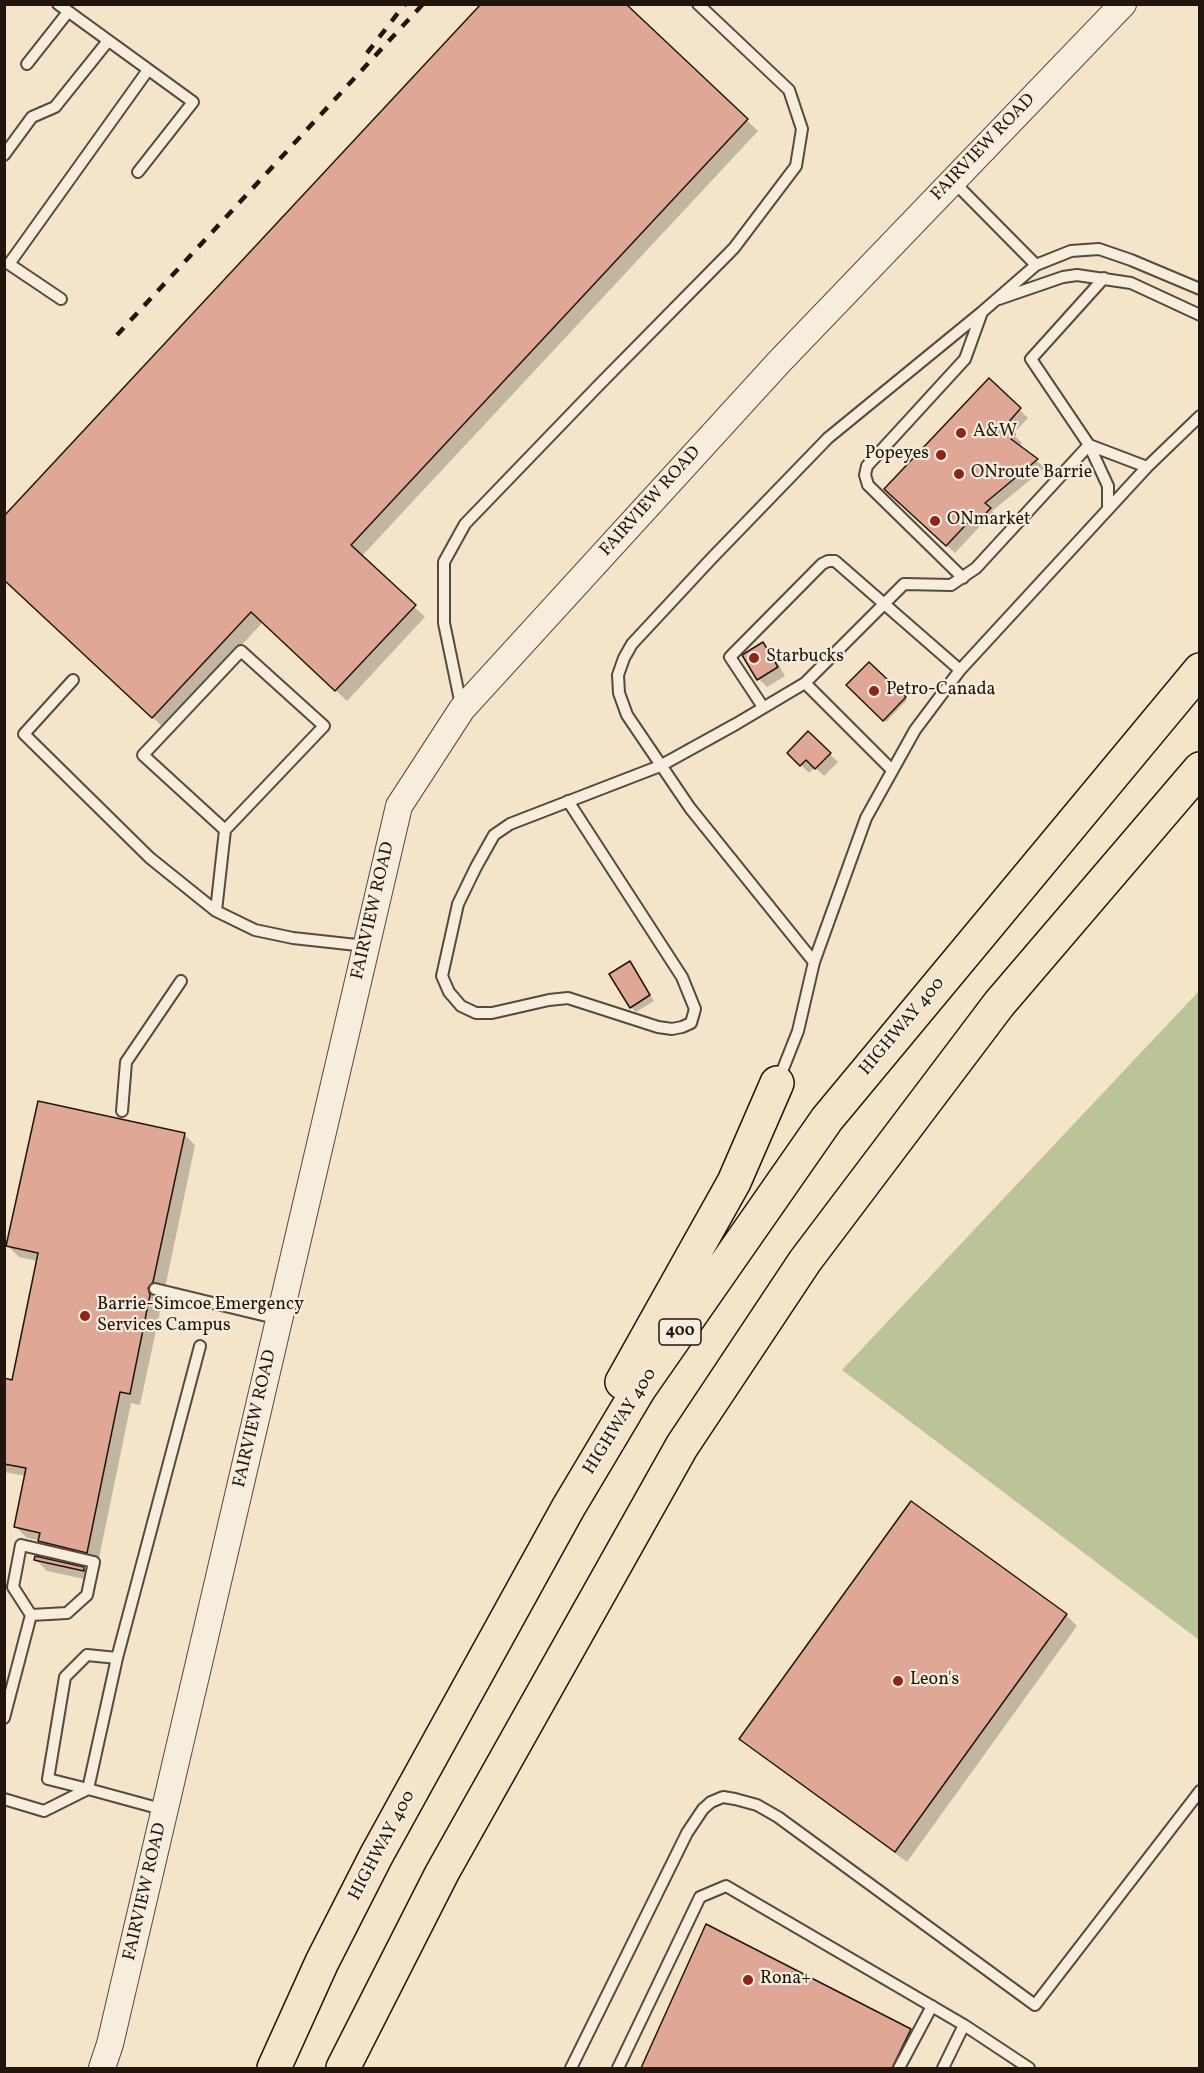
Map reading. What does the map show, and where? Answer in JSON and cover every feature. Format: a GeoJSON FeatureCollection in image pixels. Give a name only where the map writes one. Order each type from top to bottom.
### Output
{"type":"FeatureCollection","features":[{"type":"Feature","properties":{"kind":"highway","name":"HIGHWAY 400"},"geometry":{"type":"LineString","coordinates":[[274,2068],[322,1962],[376,1856],[568,1508],[639,1389],[827,1119],[1200,670]]}},
{"type":"Feature","properties":{"kind":"highway"},"geometry":{"type":"LineString","coordinates":[[343,2068],[442,1873],[682,1446],[805,1262],[999,1004],[1200,769]]}},
{"type":"Feature","properties":{"kind":"highway"},"geometry":{"type":"LineString","coordinates":[[568,1508],[606,1410],[734,1182],[777,1083]]}},
{"type":"Feature","properties":{"kind":"street","name":"FAIRVIEW ROAD"},"geometry":{"type":"LineString","coordinates":[[102,2068],[111,2044],[399,806],[462,709],[780,361],[1123,4]]}},
{"type":"Feature","properties":{"kind":"lane"},"geometry":{"type":"LineString","coordinates":[[58,4],[193,102],[138,172]]}},
{"type":"Feature","properties":{"kind":"lane"},"geometry":{"type":"LineString","coordinates":[[462,709],[444,623],[444,562],[465,524],[734,248],[795,166],[802,129],[789,90],[698,4]]}},
{"type":"Feature","properties":{"kind":"lane"},"geometry":{"type":"LineString","coordinates":[[27,64],[69,12]]}},
{"type":"Feature","properties":{"kind":"lane"},"geometry":{"type":"LineString","coordinates":[[4,155],[32,117],[55,107],[108,41]]}},
{"type":"Feature","properties":{"kind":"lane"},"geometry":{"type":"LineString","coordinates":[[61,299],[7,262],[148,70]]}},
{"type":"Feature","properties":{"kind":"lane"},"geometry":{"type":"LineString","coordinates":[[953,181],[1036,265]]}},
{"type":"Feature","properties":{"kind":"lane"},"geometry":{"type":"LineString","coordinates":[[814,962],[690,808],[627,715],[619,693],[618,675],[632,644],[828,438],[1036,265],[1071,251],[1099,249],[1200,289]]}},
{"type":"Feature","properties":{"kind":"lane"},"geometry":{"type":"LineString","coordinates":[[993,302],[1077,274],[1131,283],[1200,315]]}},
{"type":"Feature","properties":{"kind":"lane"},"geometry":{"type":"LineString","coordinates":[[1104,278],[1031,359],[1089,446],[1108,486],[1108,507]]}},
{"type":"Feature","properties":{"kind":"lane"},"geometry":{"type":"LineString","coordinates":[[963,578],[868,485],[865,475],[867,466],[964,359],[982,312]]}},
{"type":"Feature","properties":{"kind":"lane"},"geometry":{"type":"LineString","coordinates":[[777,1083],[798,1031],[814,962],[866,818],[915,729],[960,670],[1108,507],[1200,416]]}},
{"type":"Feature","properties":{"kind":"lane"},"geometry":{"type":"LineString","coordinates":[[1089,446],[1147,467]]}},
{"type":"Feature","properties":{"kind":"lane"},"geometry":{"type":"LineString","coordinates":[[568,801],[682,977],[695,1009],[691,1023],[682,1028],[658,1027],[568,998],[549,1000],[511,1010],[476,1013],[461,1006],[449,992],[442,976],[458,904],[494,836],[517,820],[660,766],[805,683],[904,584],[951,585],[963,578],[988,556],[1089,446]]}},
{"type":"Feature","properties":{"kind":"lane"},"geometry":{"type":"LineString","coordinates":[[763,707],[730,657],[822,564],[828,561],[835,561],[960,670]]}},
{"type":"Feature","properties":{"kind":"lane"},"geometry":{"type":"LineString","coordinates":[[216,911],[225,830],[324,726],[242,651],[143,755],[225,830]]}},
{"type":"Feature","properties":{"kind":"lane"},"geometry":{"type":"LineString","coordinates":[[72,680],[24,734],[150,858],[216,911],[255,930],[292,938],[366,946]]}},
{"type":"Feature","properties":{"kind":"lane"},"geometry":{"type":"LineString","coordinates":[[805,683],[892,770]]}},
{"type":"Feature","properties":{"kind":"lane"},"geometry":{"type":"LineString","coordinates":[[122,1111],[126,1062],[181,981]]}},
{"type":"Feature","properties":{"kind":"lane"},"geometry":{"type":"LineString","coordinates":[[155,1288],[279,1319]]}},
{"type":"Feature","properties":{"kind":"lane"},"geometry":{"type":"LineString","coordinates":[[88,1790],[117,1658],[200,1346]]}},
{"type":"Feature","properties":{"kind":"lane"},"geometry":{"type":"LineString","coordinates":[[4,1718],[31,1616],[13,1587],[21,1545],[94,1562],[87,1596],[67,1613],[31,1616]]}},
{"type":"Feature","properties":{"kind":"lane"},"geometry":{"type":"LineString","coordinates":[[117,1658],[87,1655],[65,1677],[48,1779],[165,1810]]}},
{"type":"Feature","properties":{"kind":"lane"},"geometry":{"type":"LineString","coordinates":[[4,1799],[44,1811],[88,1790]]}},
{"type":"Feature","properties":{"kind":"lane"},"geometry":{"type":"LineString","coordinates":[[571,2068],[687,1833],[703,1809],[711,1802],[723,1797],[746,1802],[757,1805],[778,1817],[1035,2005],[1200,1791]]}},
{"type":"Feature","properties":{"kind":"lane"},"geometry":{"type":"LineString","coordinates":[[618,2068],[700,1897],[726,1886],[964,2025],[1029,2068]]}},
{"type":"Feature","properties":{"kind":"lane"},"geometry":{"type":"LineString","coordinates":[[899,2068],[932,2006]]}},
{"type":"Feature","properties":{"kind":"lane"},"geometry":{"type":"LineString","coordinates":[[943,2068],[964,2025]]}},
{"type":"Feature","properties":{"kind":"green space"},"geometry":{"type":"Polygon","coordinates":[[[1199,991],[1199,1640],[842,1370],[1199,991]]]}},
{"type":"Feature","properties":{"kind":"building"},"geometry":{"type":"Polygon","coordinates":[[[481,4],[626,4],[748,119],[351,545],[416,605],[335,691],[251,612],[152,718],[4,580],[4,516],[481,4]]]}},
{"type":"Feature","properties":{"kind":"building","name":"ONroute Barrie"},"geometry":{"type":"Polygon","coordinates":[[[989,378],[1021,408],[1006,425],[1015,434],[1011,439],[1038,459],[985,503],[991,508],[980,519],[975,515],[946,546],[884,489],[989,378]]]}},
{"type":"Feature","properties":{"kind":"building"},"geometry":{"type":"Polygon","coordinates":[[[763,642],[778,667],[757,680],[742,655],[763,642]]]}},
{"type":"Feature","properties":{"kind":"building"},"geometry":{"type":"Polygon","coordinates":[[[869,662],[906,697],[883,721],[846,685],[869,662]]]}},
{"type":"Feature","properties":{"kind":"building"},"geometry":{"type":"Polygon","coordinates":[[[808,731],[831,753],[815,769],[806,760],[800,766],[787,753],[808,731]]]}},
{"type":"Feature","properties":{"kind":"building"},"geometry":{"type":"Polygon","coordinates":[[[630,961],[650,995],[630,1008],[609,974],[630,961]]]}},
{"type":"Feature","properties":{"kind":"building","name":"Barrie-Simcoe Emergency Services Campus"},"geometry":{"type":"Polygon","coordinates":[[[38,1101],[185,1133],[153,1282],[148,1288],[150,1295],[130,1394],[120,1392],[87,1553],[38,1541],[40,1533],[14,1527],[26,1468],[4,1464],[4,1378],[12,1380],[38,1253],[6,1246],[38,1101]]]}},
{"type":"Feature","properties":{"kind":"building"},"geometry":{"type":"Polygon","coordinates":[[[911,1501],[1067,1614],[895,1852],[739,1739],[911,1501]]]}},
{"type":"Feature","properties":{"kind":"building"},"geometry":{"type":"Polygon","coordinates":[[[35,1556],[84,1567],[84,1571],[34,1560],[35,1556]]]}},
{"type":"Feature","properties":{"kind":"building","name":"Rona+"},"geometry":{"type":"Polygon","coordinates":[[[706,1924],[911,2029],[892,2068],[641,2068],[706,1924]]]}},
{"type":"Feature","properties":{"kind":"railway"},"geometry":{"type":"LineString","coordinates":[[367,53],[405,4]]}},
{"type":"Feature","properties":{"kind":"railway"},"geometry":{"type":"LineString","coordinates":[[117,335],[423,4]]}},
{"type":"Feature","properties":{"kind":"place","name":"A&W"},"geometry":{"type":"Point","coordinates":[961,433]}},
{"type":"Feature","properties":{"kind":"place","name":"Popeyes"},"geometry":{"type":"Point","coordinates":[941,455]}},
{"type":"Feature","properties":{"kind":"place","name":"ONroute Barrie"},"geometry":{"type":"Point","coordinates":[959,474]}},
{"type":"Feature","properties":{"kind":"place","name":"ONmarket"},"geometry":{"type":"Point","coordinates":[935,521]}},
{"type":"Feature","properties":{"kind":"place","name":"Starbucks"},"geometry":{"type":"Point","coordinates":[754,658]}},
{"type":"Feature","properties":{"kind":"place","name":"Petro-Canada"},"geometry":{"type":"Point","coordinates":[874,691]}},
{"type":"Feature","properties":{"kind":"place","name":"Barrie-Simcoe Emergency Services Campus"},"geometry":{"type":"Point","coordinates":[85,1316]}},
{"type":"Feature","properties":{"kind":"place","name":"Leon's"},"geometry":{"type":"Point","coordinates":[898,1681]}},
{"type":"Feature","properties":{"kind":"place","name":"Rona+"},"geometry":{"type":"Point","coordinates":[748,1980]}}]}
